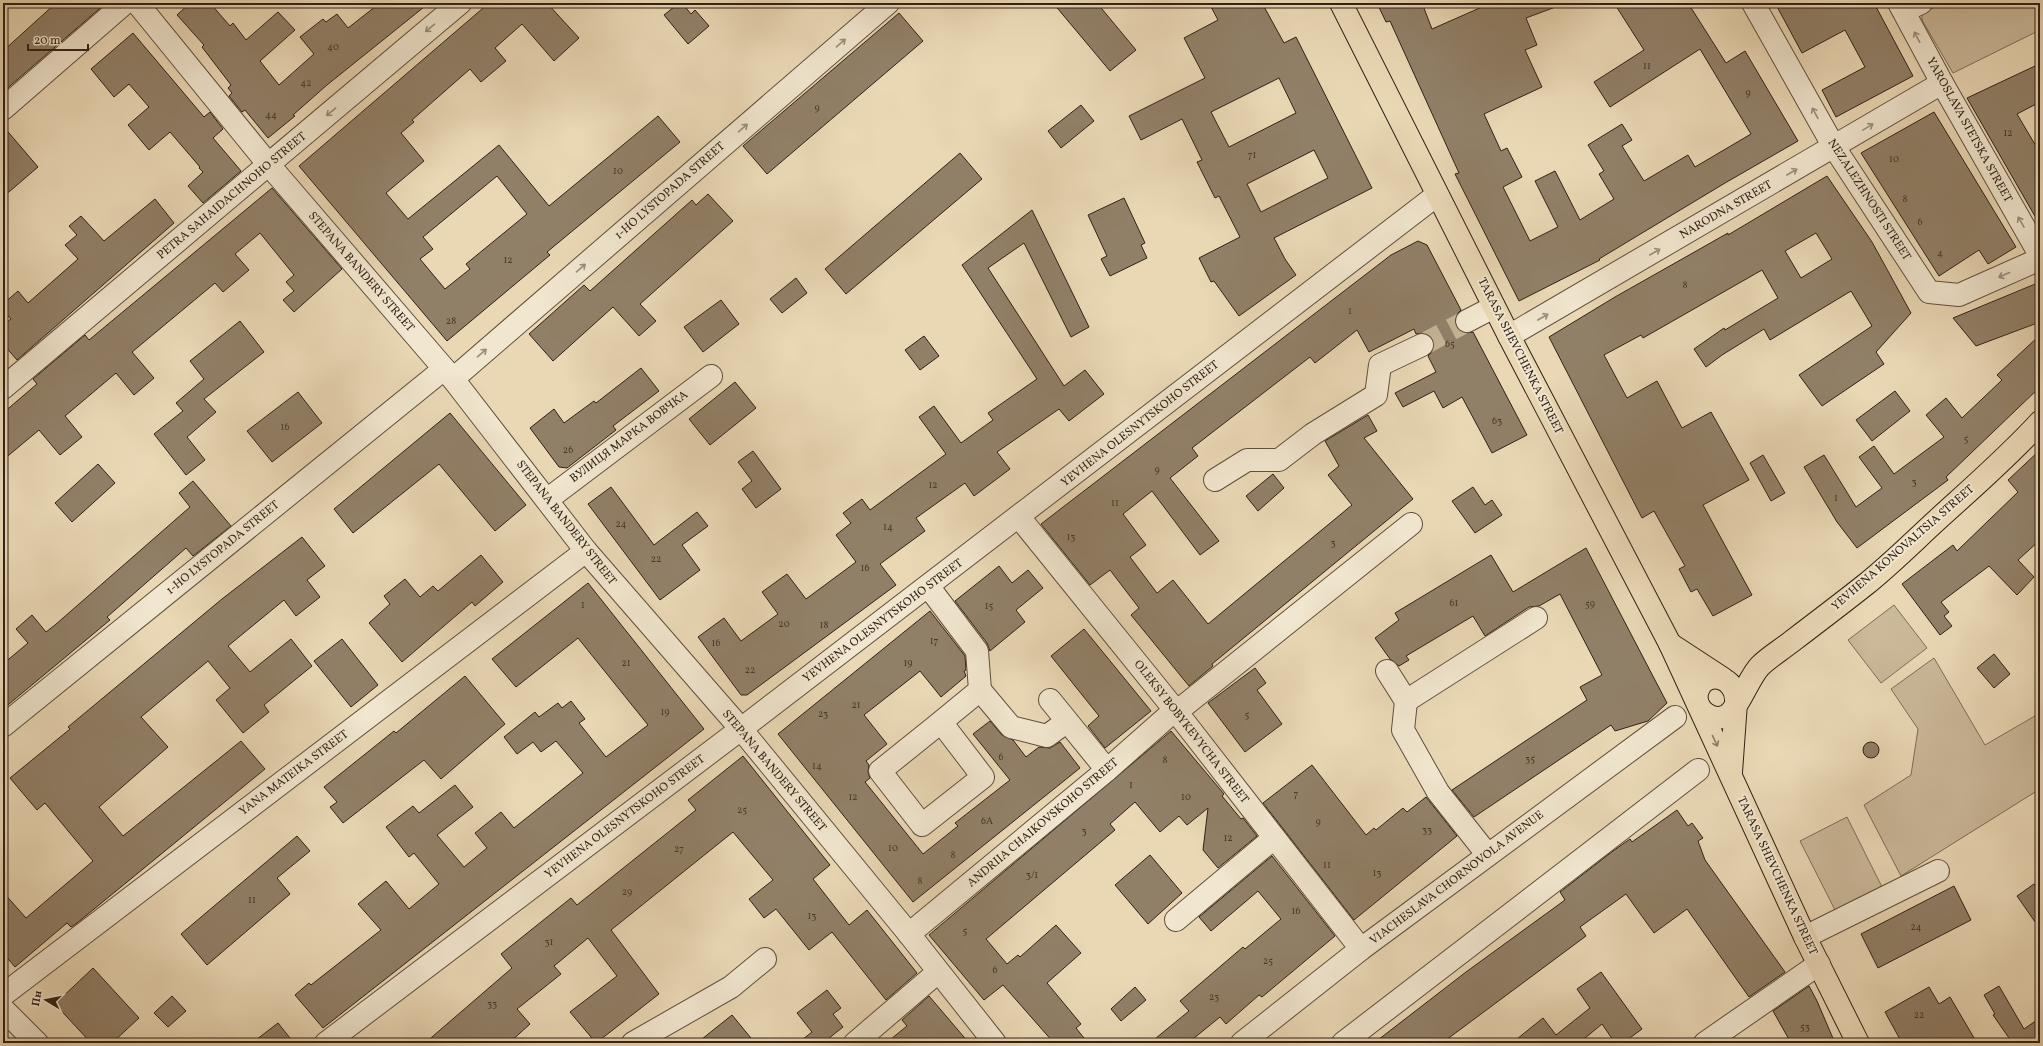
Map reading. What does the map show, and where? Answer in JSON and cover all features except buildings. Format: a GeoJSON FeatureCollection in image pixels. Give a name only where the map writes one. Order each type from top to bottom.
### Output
{"type":"FeatureCollection","features":[{"type":"Feature","properties":{"kind":"main road","name":"TARASA SHEVCHENKA STREET"},"geometry":{"type":"LineString","coordinates":[[1341,3],[1494,307],[1670,644],[1805,937],[1858,1043]]}},
{"type":"Feature","properties":{"kind":"main road","name":"YEVHENA KONOVALTSIA STREET"},"geometry":{"type":"LineString","coordinates":[[1731,774],[1736,703],[1759,667],[1870,580],[2013,452],[2040,422]]}},
{"type":"Feature","properties":{"kind":"main road"},"geometry":{"type":"LineString","coordinates":[[1670,644],[1729,682],[1737,695],[1736,703],[1732,710],[1727,715],[1719,718],[1704,714],[1699,708]]}},
{"type":"Feature","properties":{"kind":"main road","name":"YEVHENA KONOVALTSIA STREET"},"geometry":{"type":"LineString","coordinates":[[1722,678],[1759,667]]}},
{"type":"Feature","properties":{"kind":"main road","name":"TARASA SHEVCHENKA STREET"},"geometry":{"type":"LineString","coordinates":[[1699,708],[1697,700],[1701,685],[1707,680],[1722,678]]}},
{"type":"Feature","properties":{"kind":"street"},"geometry":{"type":"LineString","coordinates":[[3,109],[125,3]]}},
{"type":"Feature","properties":{"kind":"street","name":"STEPANA BANDERY STREET"},"geometry":{"type":"LineString","coordinates":[[137,3],[269,164],[448,374],[548,499],[586,551],[741,729],[909,934],[995,1043]]}},
{"type":"Feature","properties":{"kind":"street","name":"PETRA SAHAIDACHNOHO STREET"},"geometry":{"type":"LineString","coordinates":[[3,388],[460,3]]}},
{"type":"Feature","properties":{"kind":"street","name":"1-HO LYSTOPADA STREET"},"geometry":{"type":"LineString","coordinates":[[3,726],[448,374],[888,3]]}},
{"type":"Feature","properties":{"kind":"street","name":"NEZALEZHNOSTI STREET"},"geometry":{"type":"LineString","coordinates":[[1753,3],[1834,147],[1929,292],[1959,295],[2040,259]]}},
{"type":"Feature","properties":{"kind":"street","name":"YAROSLAVA STETSKA STREET"},"geometry":{"type":"LineString","coordinates":[[1907,5],[1942,84],[2040,255]]}},
{"type":"Feature","properties":{"kind":"street","name":"NARODNA STREET"},"geometry":{"type":"LineString","coordinates":[[1509,336],[1942,84]]}},
{"type":"Feature","properties":{"kind":"street","name":"YEVHENA OLESNYTSKOHO STREET"},"geometry":{"type":"LineString","coordinates":[[326,1043],[1019,517],[1437,195]]}},
{"type":"Feature","properties":{"kind":"street"},"geometry":{"type":"LineString","coordinates":[[1467,321],[1494,307]]}},
{"type":"Feature","properties":{"kind":"street"},"geometry":{"type":"LineString","coordinates":[[1215,480],[1247,460],[1279,460],[1313,434],[1376,395],[1380,365],[1422,345]]}},
{"type":"Feature","properties":{"kind":"street","name":"ВУЛИЦЯ МАРКА ВОВЧКА"},"geometry":{"type":"LineString","coordinates":[[548,499],[711,376]]}},
{"type":"Feature","properties":{"kind":"street","name":"OLEKSY BOBYKEVYCHA STREET"},"geometry":{"type":"LineString","coordinates":[[1019,517],[1175,710],[1361,949]]}},
{"type":"Feature","properties":{"kind":"street","name":"ANDRIIA CHAIKOVSKOHO STREET"},"geometry":{"type":"LineString","coordinates":[[909,934],[1107,770],[1175,710],[1185,705],[1411,524]]}},
{"type":"Feature","properties":{"kind":"street","name":"YANA MATEIKA STREET"},"geometry":{"type":"LineString","coordinates":[[3,995],[586,551]]}},
{"type":"Feature","properties":{"kind":"street"},"geometry":{"type":"LineString","coordinates":[[928,586],[977,651],[980,690],[1011,727],[1047,736],[1066,722]]}},
{"type":"Feature","properties":{"kind":"street"},"geometry":{"type":"LineString","coordinates":[[1406,701],[1536,618]]}},
{"type":"Feature","properties":{"kind":"street"},"geometry":{"type":"LineString","coordinates":[[1386,671],[1406,701],[1402,730],[1438,792],[1487,854]]}},
{"type":"Feature","properties":{"kind":"street"},"geometry":{"type":"LineString","coordinates":[[941,722],[983,776],[922,825],[880,771],[980,690]]}},
{"type":"Feature","properties":{"kind":"street"},"geometry":{"type":"LineString","coordinates":[[1050,700],[1066,722],[1107,770]]}},
{"type":"Feature","properties":{"kind":"street","name":"VIACHESLAVA CHORNOVOLA AVENUE"},"geometry":{"type":"LineString","coordinates":[[1242,1043],[1361,949],[1487,854],[1675,718]]}},
{"type":"Feature","properties":{"kind":"street"},"geometry":{"type":"LineString","coordinates":[[1343,1043],[1698,770]]}},
{"type":"Feature","properties":{"kind":"street"},"geometry":{"type":"LineString","coordinates":[[1176,920],[1274,838]]}},
{"type":"Feature","properties":{"kind":"street"},"geometry":{"type":"LineString","coordinates":[[1805,937],[1938,871]]}},
{"type":"Feature","properties":{"kind":"street"},"geometry":{"type":"LineString","coordinates":[[633,1043],[731,987],[765,959]]}},
{"type":"Feature","properties":{"kind":"street"},"geometry":{"type":"LineString","coordinates":[[1705,1043],[1819,964]]}},
{"type":"Feature","properties":{"kind":"street"},"geometry":{"type":"LineString","coordinates":[[856,1043],[938,972]]}},
{"type":"Feature","properties":{"kind":"street"},"geometry":{"type":"LineString","coordinates":[[3,1010],[37,1043]]}},
{"type":"Feature","properties":{"kind":"shaded area"},"geometry":{"type":"Polygon","coordinates":[[[1944,3],[2040,3],[2040,30],[1953,73],[1922,20],[1922,13],[1944,3]]]}},
{"type":"Feature","properties":{"kind":"shaded area"},"geometry":{"type":"Polygon","coordinates":[[[1894,605],[1927,648],[1881,683],[1848,640],[1894,605]]]}},
{"type":"Feature","properties":{"kind":"shaded area"},"geometry":{"type":"Polygon","coordinates":[[[1934,658],[1985,745],[2040,713],[2040,789],[1901,876],[1864,805],[1911,775],[1918,729],[1891,689],[1934,658]]]}},
{"type":"Feature","properties":{"kind":"shaded area"},"geometry":{"type":"Polygon","coordinates":[[[1847,817],[1883,889],[1836,912],[1800,841],[1847,817]]]}},
{"type":"Feature","properties":{"kind":"tunnel"},"geometry":{"type":"LineString","coordinates":[[1422,345],[1467,321]]}}]}
